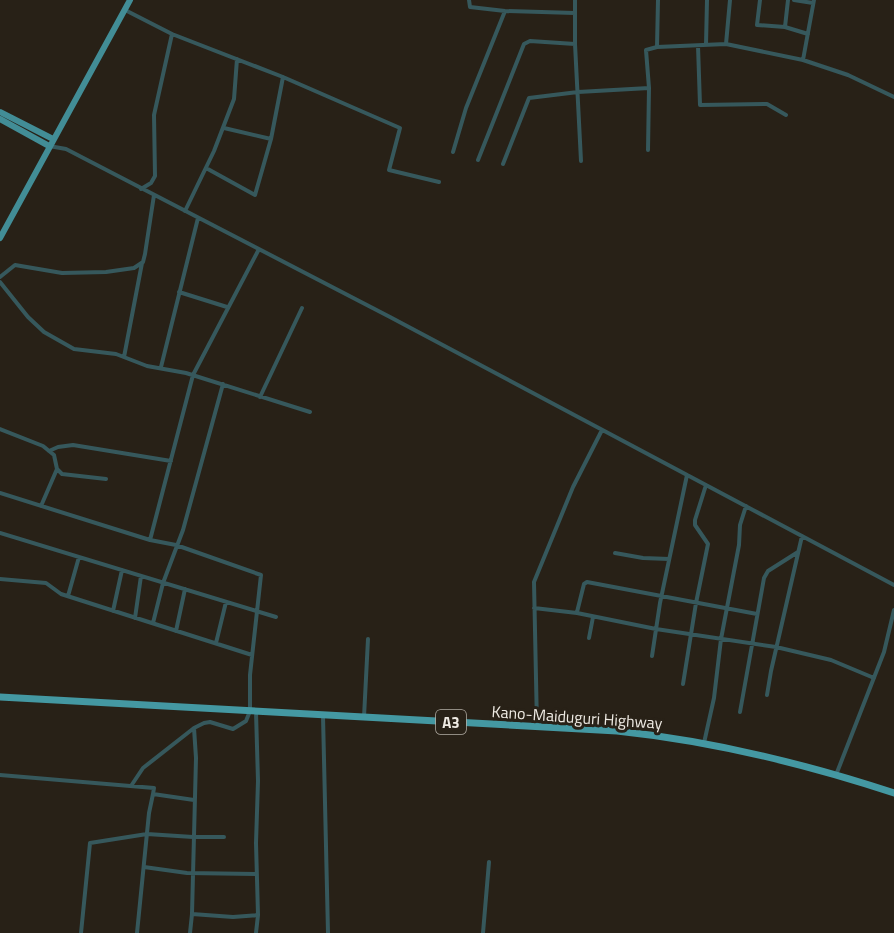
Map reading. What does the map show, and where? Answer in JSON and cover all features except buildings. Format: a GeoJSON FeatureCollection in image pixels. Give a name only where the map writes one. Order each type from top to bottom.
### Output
{"type":"FeatureCollection","features":[{"type":"Feature","properties":{"kind":"highway","name":"Kano-Maiduguri Highway"},"geometry":{"type":"LineString","coordinates":[[0,697],[637,733],[704,743],[781,759],[894,793]]}},
{"type":"Feature","properties":{"kind":"main road"},"geometry":{"type":"LineString","coordinates":[[0,238],[52,139],[130,0]]}},
{"type":"Feature","properties":{"kind":"main road"},"geometry":{"type":"LineString","coordinates":[[0,112],[52,139]]}},
{"type":"Feature","properties":{"kind":"main road"},"geometry":{"type":"LineString","coordinates":[[0,119],[49,146]]}},
{"type":"Feature","properties":{"kind":"street"},"geometry":{"type":"LineString","coordinates":[[469,0],[470,8],[575,13]]}},
{"type":"Feature","properties":{"kind":"street"},"geometry":{"type":"LineString","coordinates":[[575,0],[581,161]]}},
{"type":"Feature","properties":{"kind":"street"},"geometry":{"type":"LineString","coordinates":[[657,47],[658,0]]}},
{"type":"Feature","properties":{"kind":"street"},"geometry":{"type":"LineString","coordinates":[[706,45],[707,0]]}},
{"type":"Feature","properties":{"kind":"street"},"geometry":{"type":"LineString","coordinates":[[726,44],[730,0]]}},
{"type":"Feature","properties":{"kind":"street"},"geometry":{"type":"LineString","coordinates":[[760,0],[757,25],[785,27],[808,34]]}},
{"type":"Feature","properties":{"kind":"street"},"geometry":{"type":"LineString","coordinates":[[785,27],[788,0]]}},
{"type":"Feature","properties":{"kind":"street"},"geometry":{"type":"LineString","coordinates":[[794,0],[814,1],[803,60]]}},
{"type":"Feature","properties":{"kind":"street"},"geometry":{"type":"LineString","coordinates":[[125,10],[172,34],[283,77],[400,128],[389,170],[439,182]]}},
{"type":"Feature","properties":{"kind":"street"},"geometry":{"type":"LineString","coordinates":[[453,152],[466,108],[505,11]]}},
{"type":"Feature","properties":{"kind":"street"},"geometry":{"type":"LineString","coordinates":[[141,189],[151,183],[155,176],[154,115],[172,34]]}},
{"type":"Feature","properties":{"kind":"street"},"geometry":{"type":"LineString","coordinates":[[478,160],[524,44],[530,40],[575,45]]}},
{"type":"Feature","properties":{"kind":"street"},"geometry":{"type":"LineString","coordinates":[[648,150],[649,88],[646,50],[657,47],[726,44],[803,60],[848,75],[894,97]]}},
{"type":"Feature","properties":{"kind":"street"},"geometry":{"type":"LineString","coordinates":[[698,46],[699,105],[767,104],[786,115]]}},
{"type":"Feature","properties":{"kind":"street"},"geometry":{"type":"LineString","coordinates":[[185,211],[224,128],[234,99],[237,59]]}},
{"type":"Feature","properties":{"kind":"street"},"geometry":{"type":"LineString","coordinates":[[206,168],[255,195],[271,139],[283,77]]}},
{"type":"Feature","properties":{"kind":"street"},"geometry":{"type":"LineString","coordinates":[[503,165],[530,98],[578,92],[649,88]]}},
{"type":"Feature","properties":{"kind":"street"},"geometry":{"type":"LineString","coordinates":[[224,128],[271,139]]}},
{"type":"Feature","properties":{"kind":"street"},"geometry":{"type":"LineString","coordinates":[[49,146],[66,149],[259,249],[894,585]]}},
{"type":"Feature","properties":{"kind":"street"},"geometry":{"type":"LineString","coordinates":[[124,357],[154,195]]}},
{"type":"Feature","properties":{"kind":"street"},"geometry":{"type":"LineString","coordinates":[[161,368],[198,218]]}},
{"type":"Feature","properties":{"kind":"street"},"geometry":{"type":"LineString","coordinates":[[150,540],[193,375],[259,249]]}},
{"type":"Feature","properties":{"kind":"street"},"geometry":{"type":"LineString","coordinates":[[0,277],[15,265],[62,273],[105,272],[134,268],[143,262]]}},
{"type":"Feature","properties":{"kind":"street"},"geometry":{"type":"LineString","coordinates":[[0,282],[28,317],[57,341],[74,349],[106,352],[147,366],[193,375],[310,412]]}},
{"type":"Feature","properties":{"kind":"street"},"geometry":{"type":"LineString","coordinates":[[179,292],[227,307]]}},
{"type":"Feature","properties":{"kind":"street"},"geometry":{"type":"LineString","coordinates":[[260,397],[302,308]]}},
{"type":"Feature","properties":{"kind":"street"},"geometry":{"type":"LineString","coordinates":[[153,624],[163,583],[183,530],[223,384]]}},
{"type":"Feature","properties":{"kind":"street"},"geometry":{"type":"LineString","coordinates":[[0,429],[43,446],[54,455],[57,469],[62,474],[106,479]]}},
{"type":"Feature","properties":{"kind":"street"},"geometry":{"type":"LineString","coordinates":[[537,727],[534,582],[573,487],[602,430]]}},
{"type":"Feature","properties":{"kind":"street"},"geometry":{"type":"LineString","coordinates":[[49,451],[73,445],[171,461]]}},
{"type":"Feature","properties":{"kind":"street"},"geometry":{"type":"LineString","coordinates":[[41,506],[57,469]]}},
{"type":"Feature","properties":{"kind":"street"},"geometry":{"type":"LineString","coordinates":[[652,656],[687,475]]}},
{"type":"Feature","properties":{"kind":"street"},"geometry":{"type":"LineString","coordinates":[[683,684],[690,634],[708,544],[695,525],[706,485]]}},
{"type":"Feature","properties":{"kind":"street"},"geometry":{"type":"LineString","coordinates":[[0,493],[150,540],[176,545],[261,575],[252,655],[258,781],[256,933]]}},
{"type":"Feature","properties":{"kind":"street"},"geometry":{"type":"LineString","coordinates":[[704,743],[714,699],[721,639],[740,545],[740,525],[746,506]]}},
{"type":"Feature","properties":{"kind":"street"},"geometry":{"type":"LineString","coordinates":[[0,533],[276,617]]}},
{"type":"Feature","properties":{"kind":"street"},"geometry":{"type":"LineString","coordinates":[[767,695],[802,536]]}},
{"type":"Feature","properties":{"kind":"street"},"geometry":{"type":"LineString","coordinates":[[740,712],[766,574],[784,559],[798,552]]}},
{"type":"Feature","properties":{"kind":"street"},"geometry":{"type":"LineString","coordinates":[[615,553],[643,558],[669,559]]}},
{"type":"Feature","properties":{"kind":"street"},"geometry":{"type":"LineString","coordinates":[[68,596],[79,557]]}},
{"type":"Feature","properties":{"kind":"street"},"geometry":{"type":"LineString","coordinates":[[113,611],[122,570]]}},
{"type":"Feature","properties":{"kind":"street"},"geometry":{"type":"LineString","coordinates":[[135,618],[141,576]]}},
{"type":"Feature","properties":{"kind":"street"},"geometry":{"type":"LineString","coordinates":[[0,579],[46,584],[61,594],[252,655]]}},
{"type":"Feature","properties":{"kind":"street"},"geometry":{"type":"LineString","coordinates":[[577,613],[584,584],[587,582],[757,614]]}},
{"type":"Feature","properties":{"kind":"street"},"geometry":{"type":"LineString","coordinates":[[176,631],[185,589]]}},
{"type":"Feature","properties":{"kind":"street"},"geometry":{"type":"LineString","coordinates":[[216,643],[226,602]]}},
{"type":"Feature","properties":{"kind":"street"},"geometry":{"type":"LineString","coordinates":[[534,608],[577,613],[656,629],[776,647],[831,660],[874,678]]}},
{"type":"Feature","properties":{"kind":"street"},"geometry":{"type":"LineString","coordinates":[[836,774],[884,652],[894,610]]}},
{"type":"Feature","properties":{"kind":"street"},"geometry":{"type":"LineString","coordinates":[[589,638],[593,617]]}},
{"type":"Feature","properties":{"kind":"street"},"geometry":{"type":"LineString","coordinates":[[364,717],[368,639]]}},
{"type":"Feature","properties":{"kind":"street"},"geometry":{"type":"LineString","coordinates":[[131,786],[143,768],[194,728],[210,723],[235,729],[246,721],[253,711]]}},
{"type":"Feature","properties":{"kind":"street"},"geometry":{"type":"LineString","coordinates":[[323,715],[328,933]]}},
{"type":"Feature","properties":{"kind":"street"},"geometry":{"type":"LineString","coordinates":[[190,933],[193,873],[194,728]]}},
{"type":"Feature","properties":{"kind":"street"},"geometry":{"type":"LineString","coordinates":[[0,775],[154,788],[148,813],[137,933]]}},
{"type":"Feature","properties":{"kind":"street"},"geometry":{"type":"LineString","coordinates":[[153,794],[194,800]]}},
{"type":"Feature","properties":{"kind":"street"},"geometry":{"type":"LineString","coordinates":[[81,933],[90,843],[147,834],[224,837]]}},
{"type":"Feature","properties":{"kind":"street"},"geometry":{"type":"LineString","coordinates":[[483,933],[489,862]]}},
{"type":"Feature","properties":{"kind":"street"},"geometry":{"type":"LineString","coordinates":[[144,867],[193,873],[257,874]]}},
{"type":"Feature","properties":{"kind":"street"},"geometry":{"type":"LineString","coordinates":[[192,914],[258,915]]}}]}
